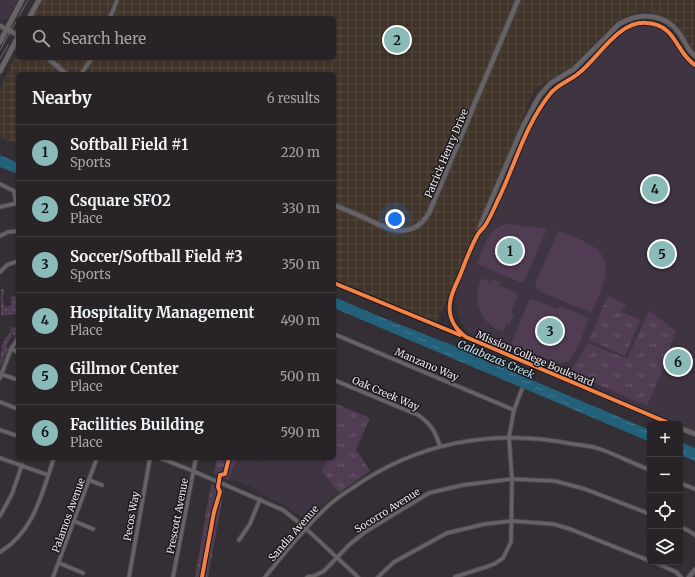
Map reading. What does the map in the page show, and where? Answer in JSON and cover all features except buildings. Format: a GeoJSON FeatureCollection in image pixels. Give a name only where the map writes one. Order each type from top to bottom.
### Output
{"type":"FeatureCollection","features":[{"type":"Feature","properties":{"kind":"main road"},"geometry":{"type":"LineString","coordinates":[[0,42],[22,0]]}},
{"type":"Feature","properties":{"kind":"main road"},"geometry":{"type":"LineString","coordinates":[[30,16],[39,0]]}},
{"type":"Feature","properties":{"kind":"main road"},"geometry":{"type":"LineString","coordinates":[[0,72],[16,40]]}},
{"type":"Feature","properties":{"kind":"street"},"geometry":{"type":"LineString","coordinates":[[111,16],[117,0]]}},
{"type":"Feature","properties":{"kind":"street","name":"Patrick Henry Drive"},"geometry":{"type":"LineString","coordinates":[[336,206],[392,230],[406,231],[418,226],[425,219],[429,213],[518,0]]}},
{"type":"Feature","properties":{"kind":"street","name":"Mission College Boulevard"},"geometry":{"type":"LineString","coordinates":[[664,421],[470,339],[459,331],[454,323],[450,314],[451,298],[523,126],[546,87],[574,69],[619,24],[628,19],[640,16],[652,16],[663,19],[675,28],[688,50],[695,56]]}},
{"type":"Feature","properties":{"kind":"street","name":"Mission College Boulevard"},"geometry":{"type":"LineString","coordinates":[[479,232],[485,226],[531,124],[548,96],[555,89],[579,74],[624,29],[634,24],[643,22],[660,26],[670,32],[682,53],[695,65]]}},
{"type":"Feature","properties":{"kind":"street"},"geometry":{"type":"LineString","coordinates":[[0,26],[16,35]]}},
{"type":"Feature","properties":{"kind":"street"},"geometry":{"type":"LineString","coordinates":[[50,60],[64,72]]}},
{"type":"Feature","properties":{"kind":"street"},"geometry":{"type":"LineString","coordinates":[[82,72],[91,60]]}},
{"type":"Feature","properties":{"kind":"street"},"geometry":{"type":"LineString","coordinates":[[0,184],[14,191],[16,199]]}},
{"type":"Feature","properties":{"kind":"street"},"geometry":{"type":"LineString","coordinates":[[0,207],[16,203]]}},
{"type":"Feature","properties":{"kind":"street"},"geometry":{"type":"LineString","coordinates":[[0,236],[8,232],[16,231]]}},
{"type":"Feature","properties":{"kind":"street"},"geometry":{"type":"LineString","coordinates":[[0,272],[7,265],[16,261]]}},
{"type":"Feature","properties":{"kind":"street","name":"Manzano Way"},"geometry":{"type":"LineString","coordinates":[[336,335],[514,410]]}},
{"type":"Feature","properties":{"kind":"street"},"geometry":{"type":"LineString","coordinates":[[16,341],[11,349],[1,376],[16,380]]}},
{"type":"Feature","properties":{"kind":"street"},"geometry":{"type":"LineString","coordinates":[[11,349],[16,351]]}},
{"type":"Feature","properties":{"kind":"street","name":"Oak Creek Way"},"geometry":{"type":"LineString","coordinates":[[336,381],[418,415],[430,424],[440,446]]}},
{"type":"Feature","properties":{"kind":"street"},"geometry":{"type":"LineString","coordinates":[[455,577],[489,566],[503,558],[511,542],[512,479],[509,437],[514,410],[522,389]]}},
{"type":"Feature","properties":{"kind":"street"},"geometry":{"type":"LineString","coordinates":[[0,402],[16,407]]}},
{"type":"Feature","properties":{"kind":"street"},"geometry":{"type":"LineString","coordinates":[[683,429],[695,434]]}},
{"type":"Feature","properties":{"kind":"street"},"geometry":{"type":"LineString","coordinates":[[0,430],[16,435]]}},
{"type":"Feature","properties":{"kind":"street","name":"Sandia Avenue"},"geometry":{"type":"LineString","coordinates":[[265,577],[306,528],[327,506],[369,476],[403,459],[440,446],[477,439],[509,437],[551,439],[596,448],[647,469]]}},
{"type":"Feature","properties":{"kind":"street"},"geometry":{"type":"LineString","coordinates":[[0,458],[48,475]]}},
{"type":"Feature","properties":{"kind":"street"},"geometry":{"type":"LineString","coordinates":[[0,552],[13,544],[30,522],[37,508],[53,460]]}},
{"type":"Feature","properties":{"kind":"street","name":"Palamos Avenue"},"geometry":{"type":"LineString","coordinates":[[53,577],[96,460]]}},
{"type":"Feature","properties":{"kind":"street","name":"Pecos Way"},"geometry":{"type":"LineString","coordinates":[[129,577],[150,460]]}},
{"type":"Feature","properties":{"kind":"street"},"geometry":{"type":"LineString","coordinates":[[165,460],[260,499],[287,512],[358,577]]}},
{"type":"Feature","properties":{"kind":"street","name":"Prescott Avenue"},"geometry":{"type":"LineString","coordinates":[[173,577],[196,460]]}},
{"type":"Feature","properties":{"kind":"street"},"geometry":{"type":"LineString","coordinates":[[0,516],[12,494],[22,465]]}},
{"type":"Feature","properties":{"kind":"street","name":"Socorro Avenue"},"geometry":{"type":"LineString","coordinates":[[307,577],[314,576],[324,571],[365,532],[428,493],[463,485],[512,479],[555,482],[586,489],[647,513]]}},
{"type":"Feature","properties":{"kind":"street"},"geometry":{"type":"LineString","coordinates":[[89,480],[102,485]]}},
{"type":"Feature","properties":{"kind":"street"},"geometry":{"type":"LineString","coordinates":[[683,484],[695,489]]}},
{"type":"Feature","properties":{"kind":"street"},"geometry":{"type":"LineString","coordinates":[[239,540],[250,524],[260,499]]}},
{"type":"Feature","properties":{"kind":"street"},"geometry":{"type":"LineString","coordinates":[[74,521],[93,529]]}},
{"type":"Feature","properties":{"kind":"street"},"geometry":{"type":"LineString","coordinates":[[378,577],[394,562],[447,533],[485,524],[512,521],[552,524],[570,528],[647,559]]}},
{"type":"Feature","properties":{"kind":"street"},"geometry":{"type":"LineString","coordinates":[[683,528],[695,535]]}},
{"type":"Feature","properties":{"kind":"street"},"geometry":{"type":"LineString","coordinates":[[59,563],[83,573]]}},
{"type":"Feature","properties":{"kind":"street"},"geometry":{"type":"LineString","coordinates":[[661,565],[676,572],[681,577]]}},
{"type":"Feature","properties":{"kind":"street"},"geometry":{"type":"LineString","coordinates":[[688,577],[695,570]]}},
{"type":"Feature","properties":{"kind":"shaded area"},"geometry":{"type":"Polygon","coordinates":[[[0,0],[18,0],[9,17],[5,20],[0,20],[0,0]]]}},
{"type":"Feature","properties":{"kind":"shaded area"},"geometry":{"type":"Polygon","coordinates":[[[41,0],[695,0],[695,51],[678,25],[663,15],[646,11],[634,13],[618,20],[572,66],[534,90],[451,292],[436,322],[336,280],[336,72],[16,72],[16,143],[0,137],[0,90],[16,54],[16,60],[336,60],[336,16],[34,16],[41,0]]]}},
{"type":"Feature","properties":{"kind":"shaded area"},"geometry":{"type":"Polygon","coordinates":[[[650,24],[667,32],[685,59],[695,67],[695,432],[683,426],[683,421],[670,421],[505,351],[467,331],[457,315],[456,291],[474,246],[504,194],[529,133],[543,108],[554,92],[580,75],[625,31],[634,26],[650,24]]]}},
{"type":"Feature","properties":{"kind":"shaded area"},"geometry":{"type":"Polygon","coordinates":[[[236,460],[327,460],[323,471],[338,492],[307,519],[304,519],[286,506],[258,493],[256,489],[231,479],[228,480],[236,460]]]}},
{"type":"Feature","properties":{"kind":"green space"},"geometry":{"type":"Polygon","coordinates":[[[507,224],[547,229],[524,282],[522,283],[477,264],[484,245],[491,234],[500,226],[507,224]]]}},
{"type":"Feature","properties":{"kind":"green space"},"geometry":{"type":"Polygon","coordinates":[[[558,231],[589,244],[598,251],[603,258],[605,276],[603,286],[591,313],[537,290],[535,284],[558,231]]]}},
{"type":"Feature","properties":{"kind":"green space"},"geometry":{"type":"Polygon","coordinates":[[[482,278],[490,282],[492,279],[501,283],[500,286],[517,293],[518,296],[511,313],[514,315],[510,324],[507,323],[503,332],[488,323],[480,310],[477,295],[482,278]]]}},
{"type":"Feature","properties":{"kind":"green space"},"geometry":{"type":"Polygon","coordinates":[[[1,289],[4,289],[4,294],[2,297],[5,307],[11,306],[11,297],[16,296],[16,314],[1,315],[1,289]]]}},
{"type":"Feature","properties":{"kind":"green space"},"geometry":{"type":"Polygon","coordinates":[[[608,296],[626,304],[622,312],[604,304],[608,296]]]}},
{"type":"Feature","properties":{"kind":"green space"},"geometry":{"type":"Polygon","coordinates":[[[532,299],[558,309],[560,306],[589,318],[578,347],[568,361],[555,363],[511,344],[529,300],[532,299]]]}},
{"type":"Feature","properties":{"kind":"green space"},"geometry":{"type":"Polygon","coordinates":[[[604,304],[640,320],[625,356],[589,340],[604,304]]]}},
{"type":"Feature","properties":{"kind":"green space"},"geometry":{"type":"Polygon","coordinates":[[[649,311],[676,331],[670,347],[671,350],[647,406],[570,372],[588,343],[627,359],[649,311]]]}},
{"type":"Feature","properties":{"kind":"green space"},"geometry":{"type":"Polygon","coordinates":[[[11,327],[16,328],[16,334],[14,337],[11,333],[12,335],[6,346],[8,348],[0,367],[3,344],[11,327]]]}},
{"type":"Feature","properties":{"kind":"green space"},"geometry":{"type":"Polygon","coordinates":[[[336,404],[370,418],[356,449],[370,471],[339,493],[322,471],[327,460],[336,460],[336,404]]]}},
{"type":"Feature","properties":{"kind":"green space"},"geometry":{"type":"Polygon","coordinates":[[[217,460],[236,460],[228,480],[214,474],[217,460]]]}},
{"type":"Feature","properties":{"kind":"green space"},"geometry":{"type":"Polygon","coordinates":[[[211,484],[224,490],[208,577],[195,577],[211,484]]]}},
{"type":"Feature","properties":{"kind":"water"},"geometry":{"type":"Polygon","coordinates":[[[0,155],[16,162],[16,173],[0,167],[0,155]]]}},
{"type":"Feature","properties":{"kind":"water"},"geometry":{"type":"Polygon","coordinates":[[[336,298],[448,343],[494,365],[505,366],[515,373],[647,429],[647,441],[336,309],[336,298]]]}},
{"type":"Feature","properties":{"kind":"water"},"geometry":{"type":"Polygon","coordinates":[[[683,443],[695,448],[695,461],[683,456],[683,443]]]}},
{"type":"Feature","properties":{"kind":"tram line"},"geometry":{"type":"LineString","coordinates":[[19,16],[28,0]]}},
{"type":"Feature","properties":{"kind":"tram line"},"geometry":{"type":"LineString","coordinates":[[0,50],[16,21]]}},
{"type":"Feature","properties":{"kind":"tram line"},"geometry":{"type":"LineString","coordinates":[[0,59],[8,45]]}},
{"type":"Feature","properties":{"kind":"cycle path"},"geometry":{"type":"LineString","coordinates":[[664,421],[466,337],[451,318],[450,303],[453,290],[472,245],[492,214],[527,132],[541,106],[553,91],[587,66],[618,33],[627,27],[637,24],[647,23],[657,25],[664,29],[675,40],[688,60],[695,65]]}},
{"type":"Feature","properties":{"kind":"cycle path"},"geometry":{"type":"LineString","coordinates":[[336,284],[460,335]]}},
{"type":"Feature","properties":{"kind":"cycle path"},"geometry":{"type":"LineString","coordinates":[[202,577],[214,512],[220,492],[218,487],[220,475],[225,474],[228,460]]}},
{"type":"Feature","properties":{"kind":"place","name":"Csquare SFO2"},"geometry":{"type":"Point","coordinates":[397,40]}},
{"type":"Feature","properties":{"kind":"place","name":"Hospitality Management"},"geometry":{"type":"Point","coordinates":[655,189]}},
{"type":"Feature","properties":{"kind":"place","name":"Softball Field #1"},"geometry":{"type":"Point","coordinates":[510,251]}},
{"type":"Feature","properties":{"kind":"place","name":"Gillmor Center"},"geometry":{"type":"Point","coordinates":[662,254]}},
{"type":"Feature","properties":{"kind":"place","name":"Soccer/Softball Field #3"},"geometry":{"type":"Point","coordinates":[550,331]}},
{"type":"Feature","properties":{"kind":"place","name":"Facilities Building"},"geometry":{"type":"Point","coordinates":[678,362]}},
{"type":"Feature","properties":{"kind":"water label","name":"Calabazas Creek"},"geometry":{"type":"Point","coordinates":[496,359]}}]}
